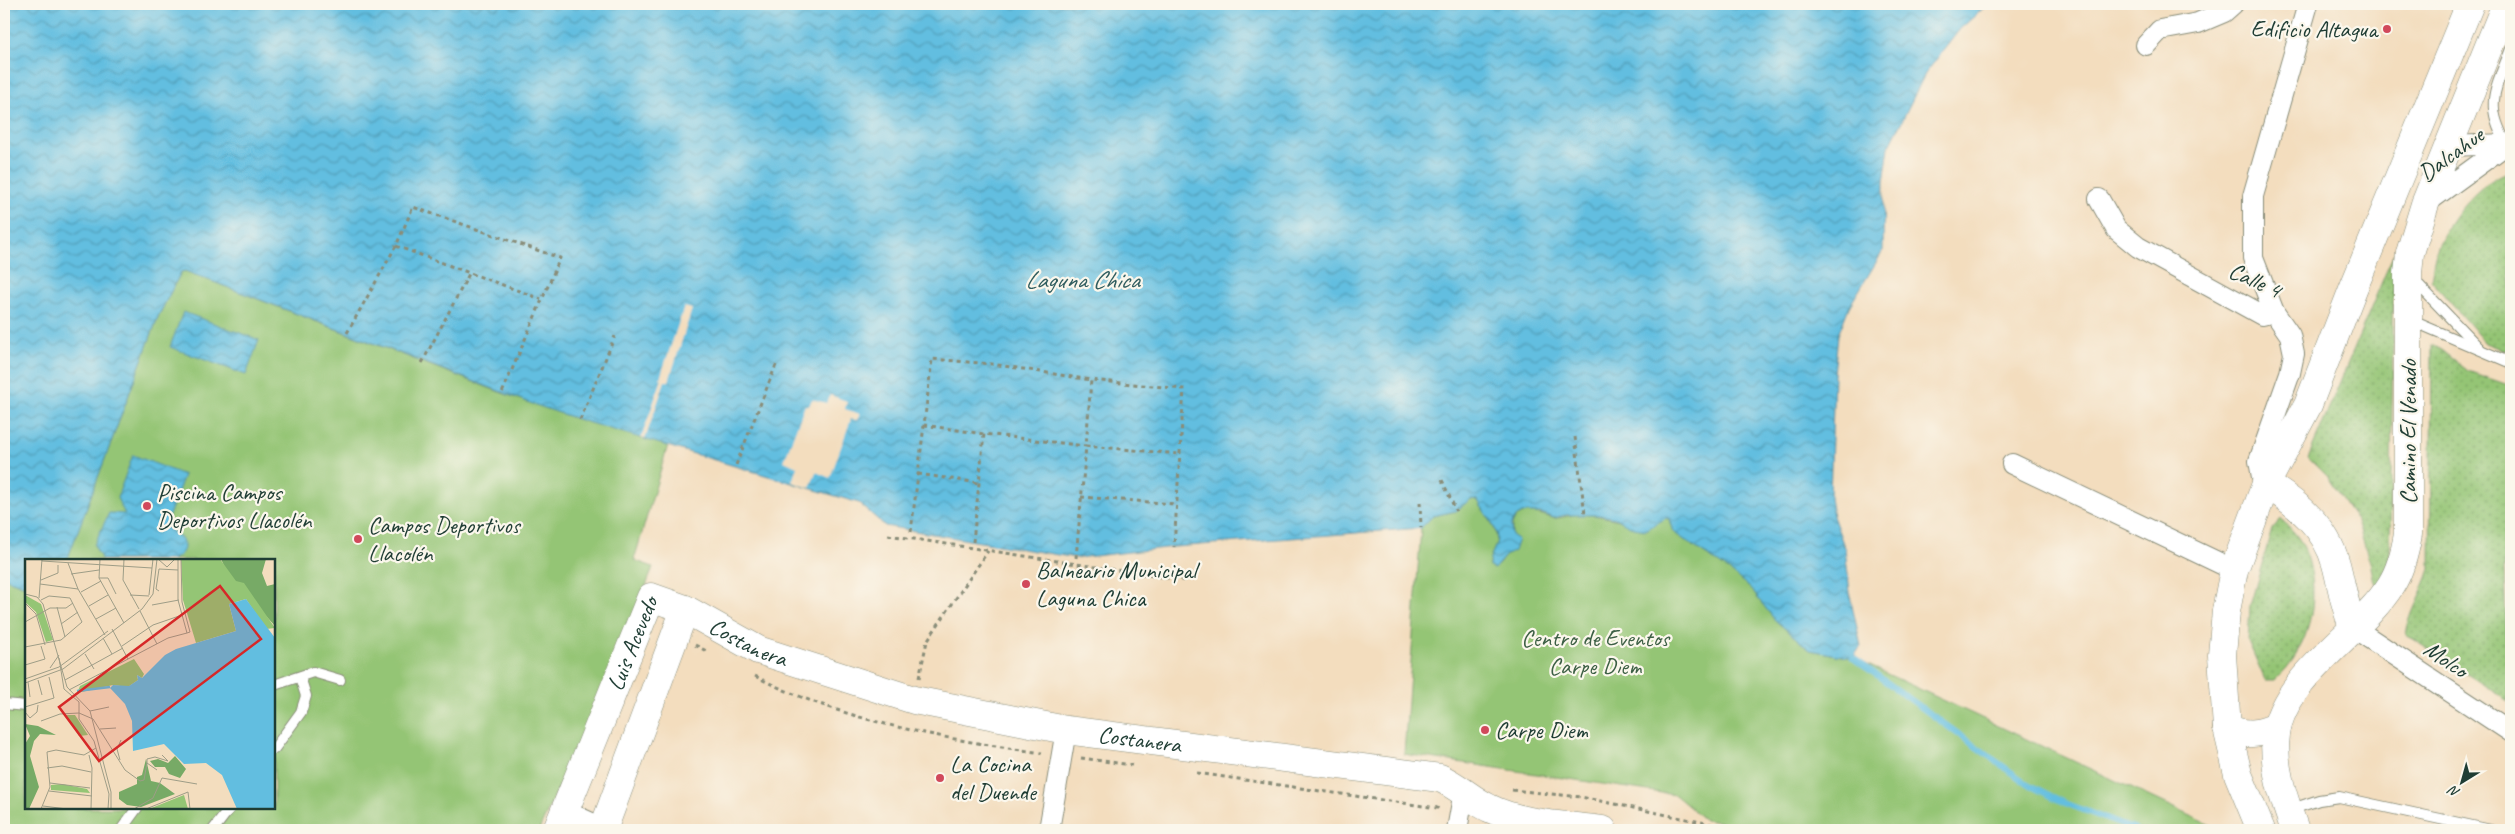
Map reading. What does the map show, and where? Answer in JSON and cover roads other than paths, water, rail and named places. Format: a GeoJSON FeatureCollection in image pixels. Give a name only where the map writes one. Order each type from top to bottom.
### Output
{"type":"FeatureCollection","features":[{"type":"Feature","properties":{"kind":"street"},"geometry":{"type":"LineString","coordinates":[[2146,45],[2160,30],[2198,22],[2224,12],[2233,4]]}},
{"type":"Feature","properties":{"kind":"street"},"geometry":{"type":"LineString","coordinates":[[2274,312],[2253,258],[2253,196],[2308,4]]}},
{"type":"Feature","properties":{"kind":"street"},"geometry":{"type":"LineString","coordinates":[[2262,830],[2238,774],[2227,728],[2222,654],[2226,611],[2234,570],[2266,484],[2308,405],[2470,4]]}},
{"type":"Feature","properties":{"kind":"street","name":"Camino El Venado"},"geometry":{"type":"LineString","coordinates":[[2291,820],[2277,774],[2275,758],[2278,726],[2286,705],[2303,681],[2354,628],[2392,583],[2406,546],[2408,274],[2410,253],[2425,204],[2506,4]]}},
{"type":"Feature","properties":{"kind":"street","name":"Dalcahue"},"geometry":{"type":"LineString","coordinates":[[2449,146],[2509,144]]}},
{"type":"Feature","properties":{"kind":"street","name":"Dalcahue"},"geometry":{"type":"LineString","coordinates":[[2425,204],[2509,144]]}},
{"type":"Feature","properties":{"kind":"street"},"geometry":{"type":"LineString","coordinates":[[2392,196],[2415,171],[2449,146]]}},
{"type":"Feature","properties":{"kind":"street","name":"Calle 4"},"geometry":{"type":"LineString","coordinates":[[2099,200],[2116,229],[2138,247],[2262,315],[2274,312],[2290,335],[2294,354],[2290,373],[2259,461],[2262,477],[2266,484]]}},
{"type":"Feature","properties":{"kind":"street"},"geometry":{"type":"LineString","coordinates":[[2012,464],[2234,570]]}},
{"type":"Feature","properties":{"kind":"street"},"geometry":{"type":"LineString","coordinates":[[2266,484],[2290,499],[2306,513],[2324,536],[2336,563],[2345,607],[2354,628]]}},
{"type":"Feature","properties":{"kind":"street","name":"Luis Acevedo"},"geometry":{"type":"LineString","coordinates":[[561,820],[651,597],[685,609],[605,830]]}},
{"type":"Feature","properties":{"kind":"street","name":"Costanera"},"geometry":{"type":"LineString","coordinates":[[685,609],[758,650],[914,700],[1066,730],[1440,778],[1464,790],[1490,808],[1513,817],[1603,830]]}},
{"type":"Feature","properties":{"kind":"street","name":"Molco"},"geometry":{"type":"LineString","coordinates":[[2354,628],[2511,731]]}},
{"type":"Feature","properties":{"kind":"street"},"geometry":{"type":"LineString","coordinates":[[2227,728],[2246,734],[2257,734],[2278,726]]}},
{"type":"Feature","properties":{"kind":"street"},"geometry":{"type":"LineString","coordinates":[[1049,830],[1066,730]]}},
{"type":"Feature","properties":{"kind":"street"},"geometry":{"type":"LineString","coordinates":[[1457,830],[1464,790]]}},
{"type":"Feature","properties":{"kind":"street"},"geometry":{"type":"LineString","coordinates":[[561,820],[605,830]]}},
{"type":"Feature","properties":{"kind":"lane"},"geometry":{"type":"LineString","coordinates":[[2509,144],[2496,126],[2493,105],[2497,84],[2511,49]]}},
{"type":"Feature","properties":{"kind":"lane"},"geometry":{"type":"LineString","coordinates":[[2408,274],[2484,354]]}},
{"type":"Feature","properties":{"kind":"lane"},"geometry":{"type":"LineString","coordinates":[[2409,320],[2484,354],[2511,363]]}},
{"type":"Feature","properties":{"kind":"lane"},"geometry":{"type":"LineString","coordinates":[[275,685],[314,672],[340,680]]}},
{"type":"Feature","properties":{"kind":"lane"},"geometry":{"type":"LineString","coordinates":[[275,748],[302,712],[306,696],[300,677]]}},
{"type":"Feature","properties":{"kind":"lane"},"geometry":{"type":"LineString","coordinates":[[4,704],[25,706]]}},
{"type":"Feature","properties":{"kind":"lane"},"geometry":{"type":"LineString","coordinates":[[2291,820],[2319,800],[2338,798],[2491,830]]}},
{"type":"Feature","properties":{"kind":"lane"},"geometry":{"type":"LineString","coordinates":[[121,830],[136,809]]}},
{"type":"Feature","properties":{"kind":"lane"},"geometry":{"type":"LineString","coordinates":[[213,830],[229,809]]}},
{"type":"Feature","properties":{"kind":"water","name":"Laguna Chica"},"geometry":{"type":"Polygon","coordinates":[[[4,4],[1988,4],[1960,29],[1925,74],[1889,147],[1884,182],[1883,251],[1849,307],[1838,335],[1834,375],[1830,498],[1833,516],[1845,549],[1851,601],[1861,646],[1853,658],[1810,650],[1775,620],[1750,588],[1730,571],[1673,532],[1669,519],[1666,518],[1646,530],[1634,528],[1615,518],[1599,515],[1566,515],[1554,518],[1540,513],[1522,513],[1516,517],[1511,525],[1512,535],[1518,539],[1514,551],[1505,556],[1494,569],[1489,567],[1489,564],[1496,544],[1496,532],[1478,500],[1471,499],[1456,511],[1433,516],[1421,528],[1174,547],[1076,558],[885,526],[859,503],[580,420],[530,403],[185,271],[181,272],[158,317],[67,559],[25,559],[25,586],[4,578],[4,4]]]}},
{"type":"Feature","properties":{"kind":"water"},"geometry":{"type":"Polygon","coordinates":[[[183,312],[259,340],[246,375],[170,347],[183,312]]]}},
{"type":"Feature","properties":{"kind":"water","name":"Piscina Campos Deportivos Llacolén"},"geometry":{"type":"Polygon","coordinates":[[[133,455],[184,475],[165,526],[183,541],[183,551],[173,559],[101,559],[94,545],[109,513],[125,514],[117,498],[133,455]]]}},
{"type":"Feature","properties":{"kind":"waterway"},"geometry":{"type":"LineString","coordinates":[[1853,658],[2029,785],[2065,803],[2135,830]]}},
{"type":"Feature","properties":{"kind":"place","name":"Edificio Altagua"},"geometry":{"type":"Point","coordinates":[2387,29]}},
{"type":"Feature","properties":{"kind":"place","name":"Piscina Campos Deportivos Llacolén"},"geometry":{"type":"Point","coordinates":[147,506]}},
{"type":"Feature","properties":{"kind":"place","name":"Campos Deportivos Llacolén"},"geometry":{"type":"Point","coordinates":[358,539]}},
{"type":"Feature","properties":{"kind":"place","name":"Balneario Municipal Laguna Chica"},"geometry":{"type":"Point","coordinates":[1026,584]}},
{"type":"Feature","properties":{"kind":"place","name":"Carpe Diem"},"geometry":{"type":"Point","coordinates":[1485,730]}},
{"type":"Feature","properties":{"kind":"place","name":"La Cocina del Duende"},"geometry":{"type":"Point","coordinates":[940,778]}},
{"type":"Feature","properties":{"kind":"park label","name":"Centro de Eventos Carpe Diem"},"geometry":{"type":"Point","coordinates":[1595,652]}}]}
